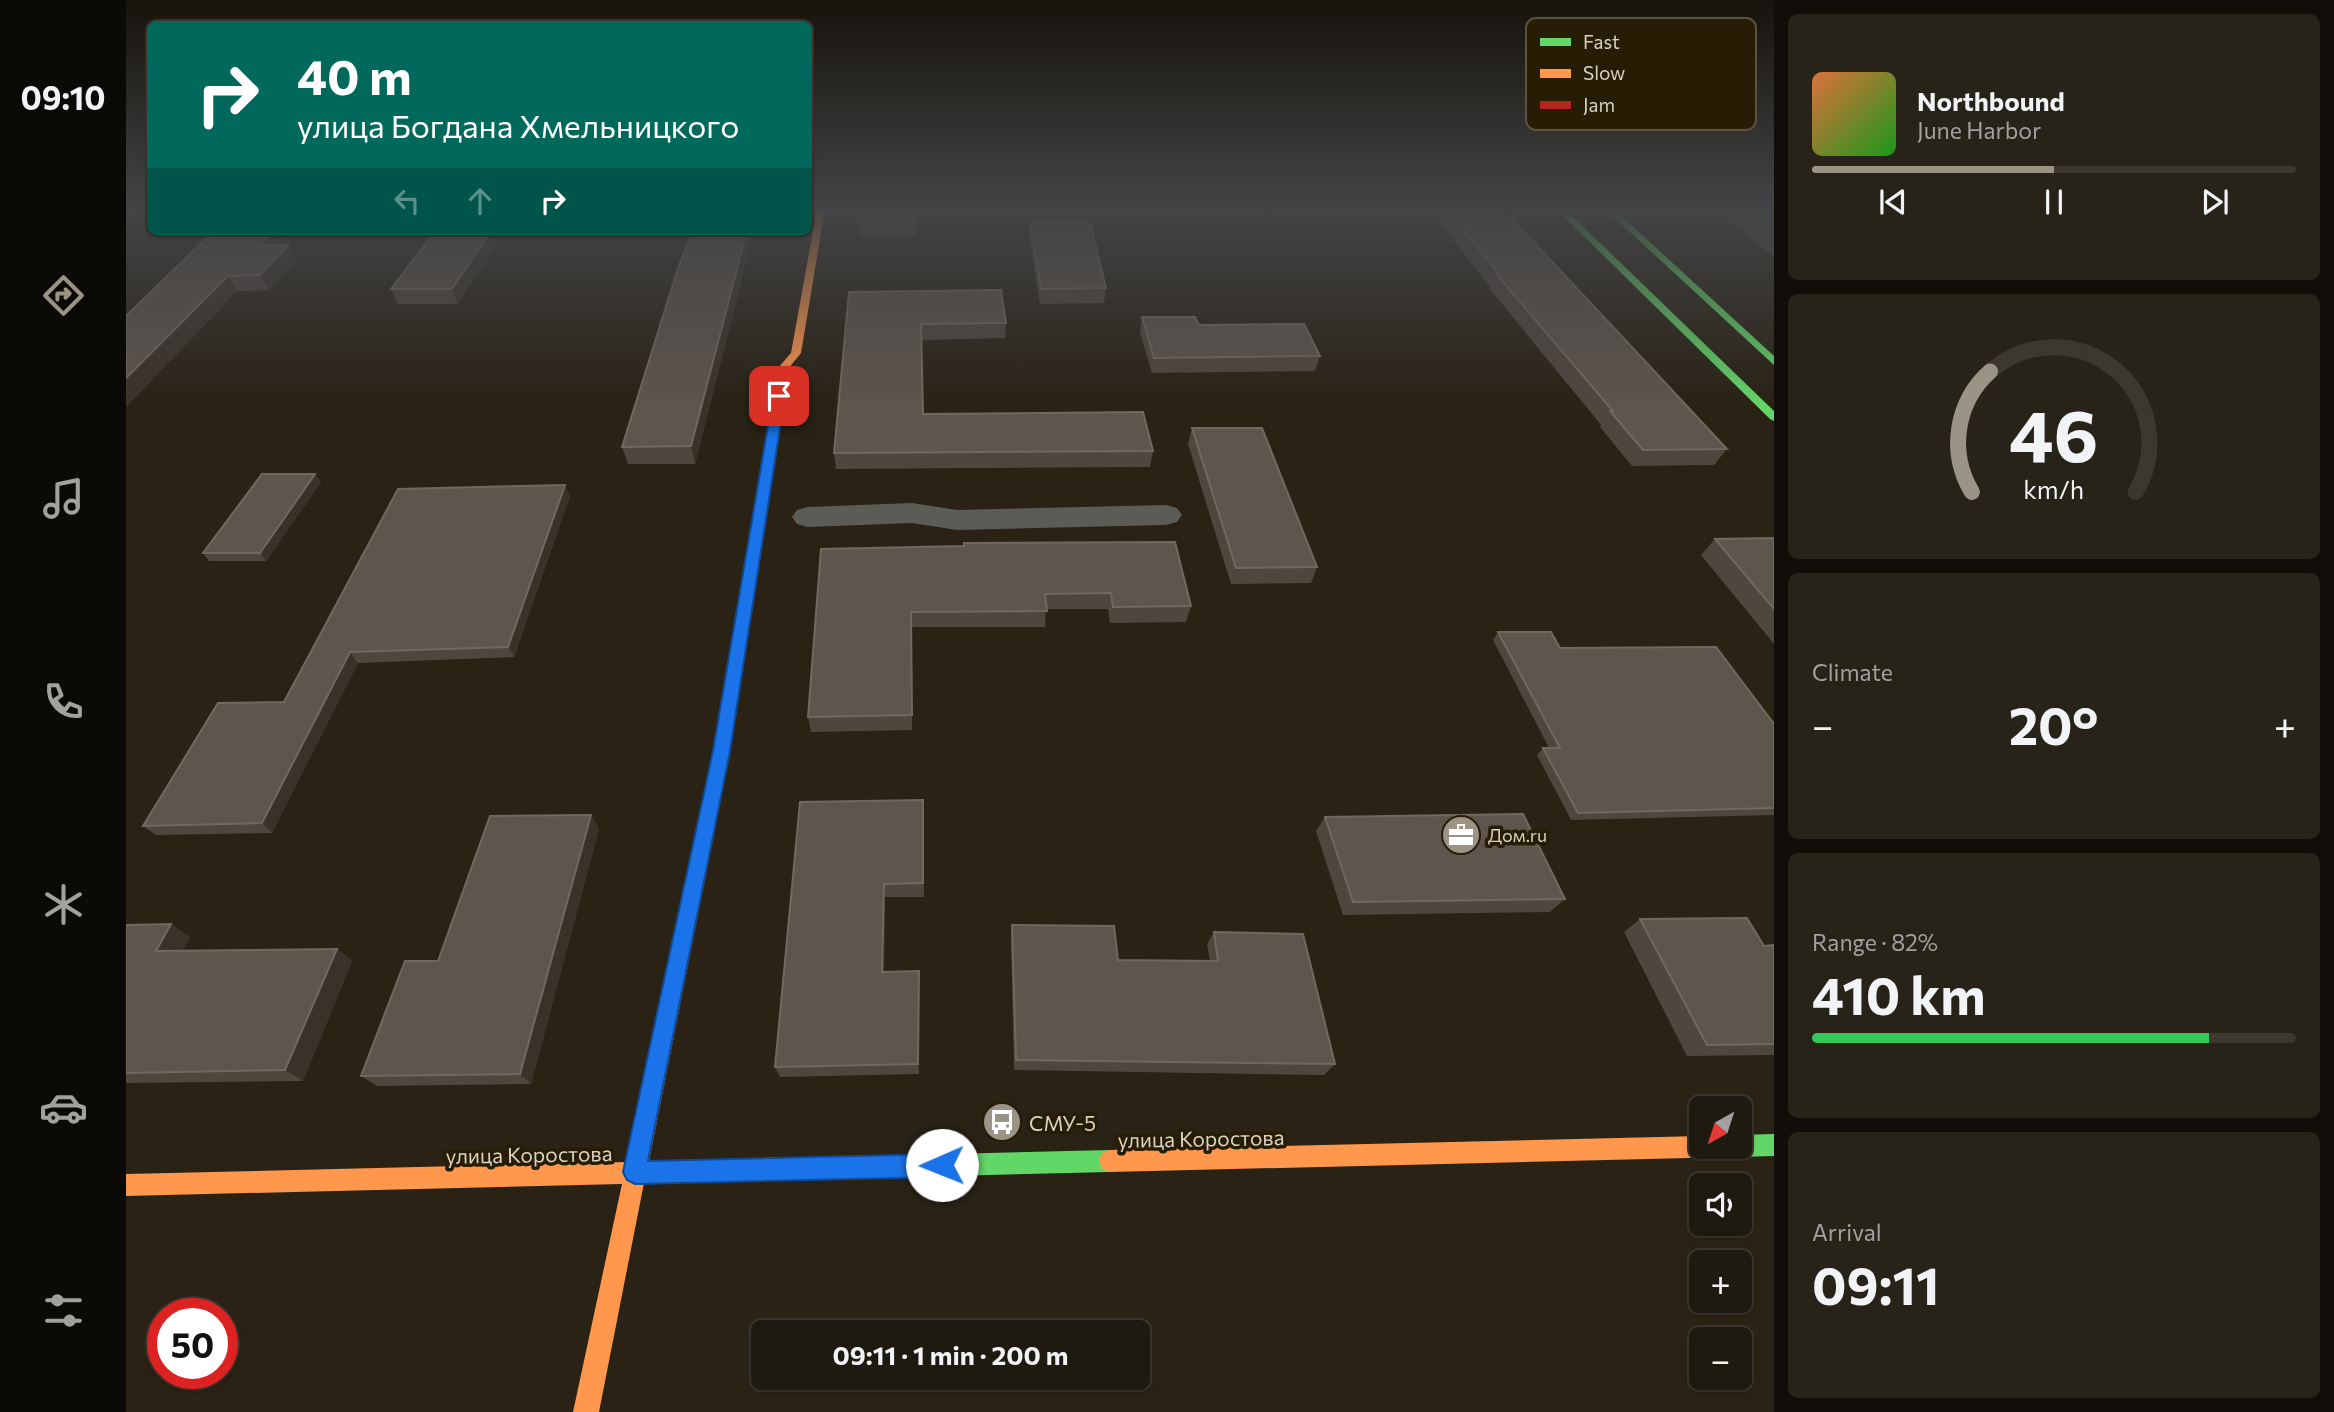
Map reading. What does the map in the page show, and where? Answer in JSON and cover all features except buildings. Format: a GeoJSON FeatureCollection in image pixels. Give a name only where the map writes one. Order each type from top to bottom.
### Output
{"type":"FeatureCollection","features":[{"type":"Feature","properties":{"kind":"main road"},"geometry":{"type":"LineString","coordinates":[[586,1412],[722,751],[783,369],[796,353],[810,275]]}},
{"type":"Feature","properties":{"kind":"main road"},"geometry":{"type":"LineString","coordinates":[[1627,275],[1774,418]]}},
{"type":"Feature","properties":{"kind":"main road"},"geometry":{"type":"LineString","coordinates":[[1680,275],[1774,362]]}},
{"type":"Feature","properties":{"kind":"main road"},"geometry":{"type":"LineString","coordinates":[[1752,1146],[1774,1145]]}},
{"type":"Feature","properties":{"kind":"main road","name":"улица Коростова"},"geometry":{"type":"LineString","coordinates":[[126,1185],[1689,1147]]}},
{"type":"Feature","properties":{"kind":"street"},"geometry":{"type":"LineString","coordinates":[[808,517],[912,513],[957,520],[1166,515]]}},
{"type":"Feature","properties":{"kind":"traffic: fast"},"geometry":{"type":"LineString","coordinates":[[1628,275],[1774,417]]}},
{"type":"Feature","properties":{"kind":"traffic: fast"},"geometry":{"type":"LineString","coordinates":[[1680,275],[1774,362]]}},
{"type":"Feature","properties":{"kind":"traffic: fast"},"geometry":{"type":"LineString","coordinates":[[1752,1146],[1774,1145]]}},
{"type":"Feature","properties":{"kind":"traffic: fast"},"geometry":{"type":"LineString","coordinates":[[659,1172],[1110,1161]]}},
{"type":"Feature","properties":{"kind":"traffic: slow"},"geometry":{"type":"LineString","coordinates":[[774,425],[783,369],[796,353],[810,275]]}},
{"type":"Feature","properties":{"kind":"traffic: slow"},"geometry":{"type":"LineString","coordinates":[[586,1412],[702,849]]}},
{"type":"Feature","properties":{"kind":"traffic: slow"},"geometry":{"type":"LineString","coordinates":[[1110,1161],[1689,1147]]}},
{"type":"Feature","properties":{"kind":"traffic: slow"},"geometry":{"type":"LineString","coordinates":[[126,1185],[659,1172]]}},
{"type":"Feature","properties":{"kind":"traffic: jam"},"geometry":{"type":"LineString","coordinates":[[702,849],[722,751],[774,425]]}},
{"type":"Feature","properties":{"kind":"place","name":"Дом.ru"},"geometry":{"type":"Point","coordinates":[1461,835]}},
{"type":"Feature","properties":{"kind":"place","name":"СМУ-5"},"geometry":{"type":"Point","coordinates":[1002,1122]}},
{"type":"Feature","properties":{"kind":"route"},"geometry":{"type":"LineString","coordinates":[[779,396],[722,751],[635,1172],[942,1165]]}}]}
